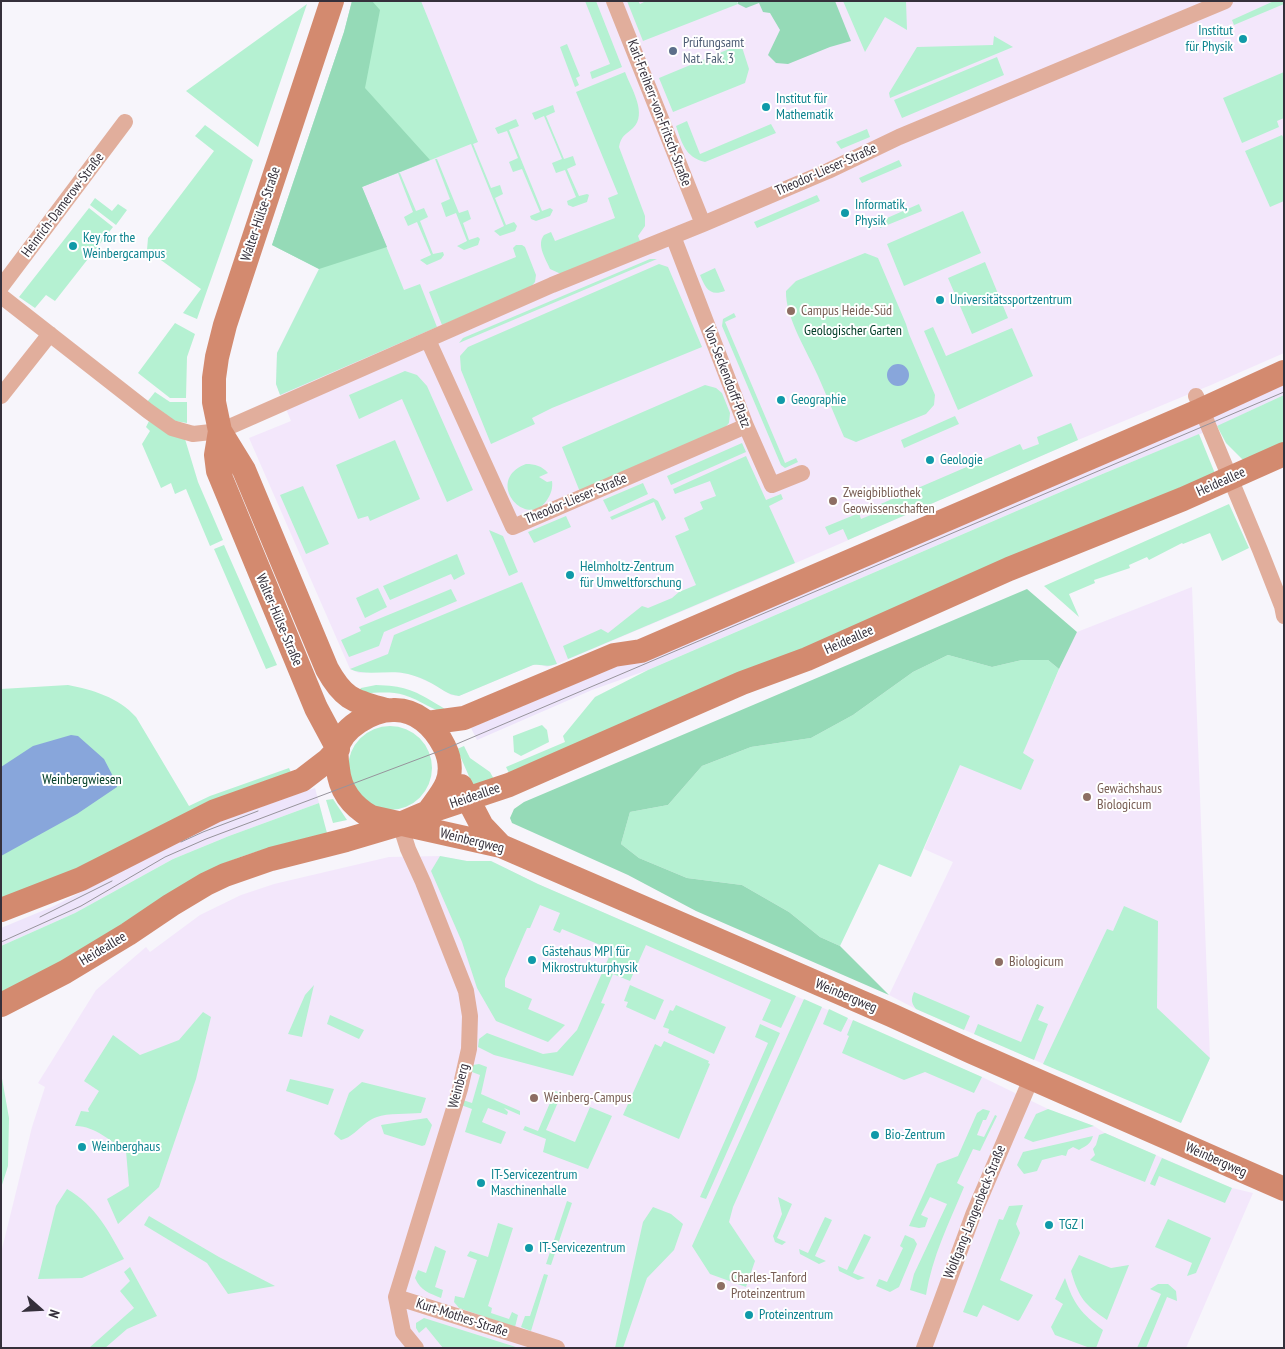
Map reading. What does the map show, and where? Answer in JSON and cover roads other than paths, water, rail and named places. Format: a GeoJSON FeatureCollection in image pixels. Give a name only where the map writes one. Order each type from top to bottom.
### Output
{"type":"FeatureCollection","features":[{"type":"Feature","properties":{"kind":"main road","name":"Walter-Hülse-Straße"},"geometry":{"type":"LineString","coordinates":[[332,1],[280,153],[219,344],[215,367],[214,402],[220,431],[244,470],[327,669],[343,694],[386,710]]}},
{"type":"Feature","properties":{"kind":"main road"},"geometry":{"type":"LineString","coordinates":[[427,723],[464,718],[614,655],[640,652],[1198,403],[1284,372]]}},
{"type":"Feature","properties":{"kind":"main road","name":"Walter-Hülse-Straße"},"geometry":{"type":"LineString","coordinates":[[220,431],[216,455],[218,472],[316,708],[338,749]]}},
{"type":"Feature","properties":{"kind":"main road","name":"Heideallee"},"geometry":{"type":"LineString","coordinates":[[434,804],[466,800],[532,776],[742,683],[807,658],[1009,569],[1183,499],[1284,454]]}},
{"type":"Feature","properties":{"kind":"main road"},"geometry":{"type":"LineString","coordinates":[[1,910],[81,879],[215,810],[302,780],[328,760],[338,749],[345,734],[351,728],[368,717],[386,710],[410,713],[427,723],[443,744],[466,800],[482,826],[501,846]]}},
{"type":"Feature","properties":{"kind":"main road"},"geometry":{"type":"LineString","coordinates":[[338,749],[338,775],[342,788],[349,800],[362,812],[371,817],[400,824],[434,804],[448,781],[450,763]]}},
{"type":"Feature","properties":{"kind":"main road","name":"Heideallee"},"geometry":{"type":"LineString","coordinates":[[1,1005],[65,972],[128,934],[171,905],[219,878],[271,859],[400,824]]}},
{"type":"Feature","properties":{"kind":"main road","name":"Weinbergweg"},"geometry":{"type":"LineString","coordinates":[[400,824],[501,846],[891,1015],[1031,1079],[1284,1189]]}},
{"type":"Feature","properties":{"kind":"street","name":"Karl-Freiherr-von-Fritsch-Straße"},"geometry":{"type":"LineString","coordinates":[[614,1],[703,224]]}},
{"type":"Feature","properties":{"kind":"street","name":"Theodor-Lieser-Straße"},"geometry":{"type":"LineString","coordinates":[[220,431],[552,285],[703,224],[836,167],[900,137],[1225,1]]}},
{"type":"Feature","properties":{"kind":"street","name":"Heinrich-Damerow-Straße"},"geometry":{"type":"LineString","coordinates":[[1,287],[125,122]]}},
{"type":"Feature","properties":{"kind":"street","name":"Von-Seckendorff-Platz"},"geometry":{"type":"LineString","coordinates":[[673,236],[746,426],[772,485],[802,473]]}},
{"type":"Feature","properties":{"kind":"street"},"geometry":{"type":"LineString","coordinates":[[1,296],[172,428],[193,434],[220,431]]}},
{"type":"Feature","properties":{"kind":"street"},"geometry":{"type":"LineString","coordinates":[[1,396],[50,334]]}},
{"type":"Feature","properties":{"kind":"street","name":"Theodor-Lieser-Straße"},"geometry":{"type":"LineString","coordinates":[[428,340],[513,527],[746,426]]}},
{"type":"Feature","properties":{"kind":"street"},"geometry":{"type":"LineString","coordinates":[[1198,403],[1260,550],[1282,606],[1284,616]]}},
{"type":"Feature","properties":{"kind":"street","name":"Weinberg"},"geometry":{"type":"LineString","coordinates":[[400,824],[408,849],[466,991],[470,1016],[469,1049],[460,1089],[396,1296],[404,1332],[416,1348]]}},
{"type":"Feature","properties":{"kind":"street","name":"Wolfgang-Langenbeck-Straße"},"geometry":{"type":"LineString","coordinates":[[924,1348],[973,1215],[1031,1079]]}},
{"type":"Feature","properties":{"kind":"street","name":"Kurt-Mothes-Straße"},"geometry":{"type":"LineString","coordinates":[[396,1296],[557,1348]]}},
{"type":"Feature","properties":{"kind":"water"},"geometry":{"type":"Polygon","coordinates":[[[898,364],[906,367],[909,375],[906,383],[898,386],[890,383],[887,375],[890,367],[898,364]]]}},
{"type":"Feature","properties":{"kind":"water"},"geometry":{"type":"Polygon","coordinates":[[[71,735],[78,736],[104,759],[117,787],[77,814],[1,856],[1,767],[33,746],[71,735]]]}},
{"type":"Feature","properties":{"kind":"tram line"},"geometry":{"type":"LineString","coordinates":[[1,942],[81,906],[165,857],[206,839],[445,749],[1284,392]]}},
{"type":"Feature","properties":{"kind":"tram line"},"geometry":{"type":"LineString","coordinates":[[181,842],[258,811]]}},
{"type":"Feature","properties":{"kind":"tram line"},"geometry":{"type":"LineString","coordinates":[[40,917],[112,881]]}},
{"type":"Feature","properties":{"kind":"place","name":"Institut für Physik"},"geometry":{"type":"Point","coordinates":[1243,39]}},
{"type":"Feature","properties":{"kind":"place","name":"Prüfungsamt Nat. Fak. 3"},"geometry":{"type":"Point","coordinates":[673,51]}},
{"type":"Feature","properties":{"kind":"place","name":"Institut für Mathematik"},"geometry":{"type":"Point","coordinates":[766,107]}},
{"type":"Feature","properties":{"kind":"place","name":"Informatik, Physik"},"geometry":{"type":"Point","coordinates":[845,213]}},
{"type":"Feature","properties":{"kind":"place","name":"Key for the Weinbergcampus"},"geometry":{"type":"Point","coordinates":[73,246]}},
{"type":"Feature","properties":{"kind":"place","name":"Universitätssportzentrum"},"geometry":{"type":"Point","coordinates":[940,300]}},
{"type":"Feature","properties":{"kind":"place","name":"Campus Heide-Süd"},"geometry":{"type":"Point","coordinates":[791,311]}},
{"type":"Feature","properties":{"kind":"place","name":"Geographie"},"geometry":{"type":"Point","coordinates":[781,400]}},
{"type":"Feature","properties":{"kind":"place","name":"Geologie"},"geometry":{"type":"Point","coordinates":[930,460]}},
{"type":"Feature","properties":{"kind":"place","name":"Zweigbibliothek Geowissenschaften"},"geometry":{"type":"Point","coordinates":[833,501]}},
{"type":"Feature","properties":{"kind":"place","name":"Helmholtz-Zentrum für Umweltforschung"},"geometry":{"type":"Point","coordinates":[570,575]}},
{"type":"Feature","properties":{"kind":"place","name":"Gewächshaus Biologicum"},"geometry":{"type":"Point","coordinates":[1087,797]}},
{"type":"Feature","properties":{"kind":"place","name":"Gästehaus MPI für Mikrostrukturphysik"},"geometry":{"type":"Point","coordinates":[532,960]}},
{"type":"Feature","properties":{"kind":"place","name":"Biologicum"},"geometry":{"type":"Point","coordinates":[999,962]}},
{"type":"Feature","properties":{"kind":"place","name":"Weinberg-Campus"},"geometry":{"type":"Point","coordinates":[534,1098]}},
{"type":"Feature","properties":{"kind":"place","name":"Bio-Zentrum"},"geometry":{"type":"Point","coordinates":[875,1135]}},
{"type":"Feature","properties":{"kind":"place","name":"Weinberghaus"},"geometry":{"type":"Point","coordinates":[82,1147]}},
{"type":"Feature","properties":{"kind":"place","name":"IT-Servicezentrum Maschinenhalle"},"geometry":{"type":"Point","coordinates":[481,1183]}},
{"type":"Feature","properties":{"kind":"place","name":"TGZ I"},"geometry":{"type":"Point","coordinates":[1049,1225]}},
{"type":"Feature","properties":{"kind":"place","name":"IT-Servicezentrum"},"geometry":{"type":"Point","coordinates":[529,1248]}},
{"type":"Feature","properties":{"kind":"place","name":"Charles-Tanford Proteinzentrum"},"geometry":{"type":"Point","coordinates":[721,1286]}},
{"type":"Feature","properties":{"kind":"place","name":"Proteinzentrum"},"geometry":{"type":"Point","coordinates":[749,1315]}},
{"type":"Feature","properties":{"kind":"park label","name":"Geologischer Garten"},"geometry":{"type":"Point","coordinates":[853,331]}},
{"type":"Feature","properties":{"kind":"park label","name":"Weinbergwiesen"},"geometry":{"type":"Point","coordinates":[82,780]}}]}
